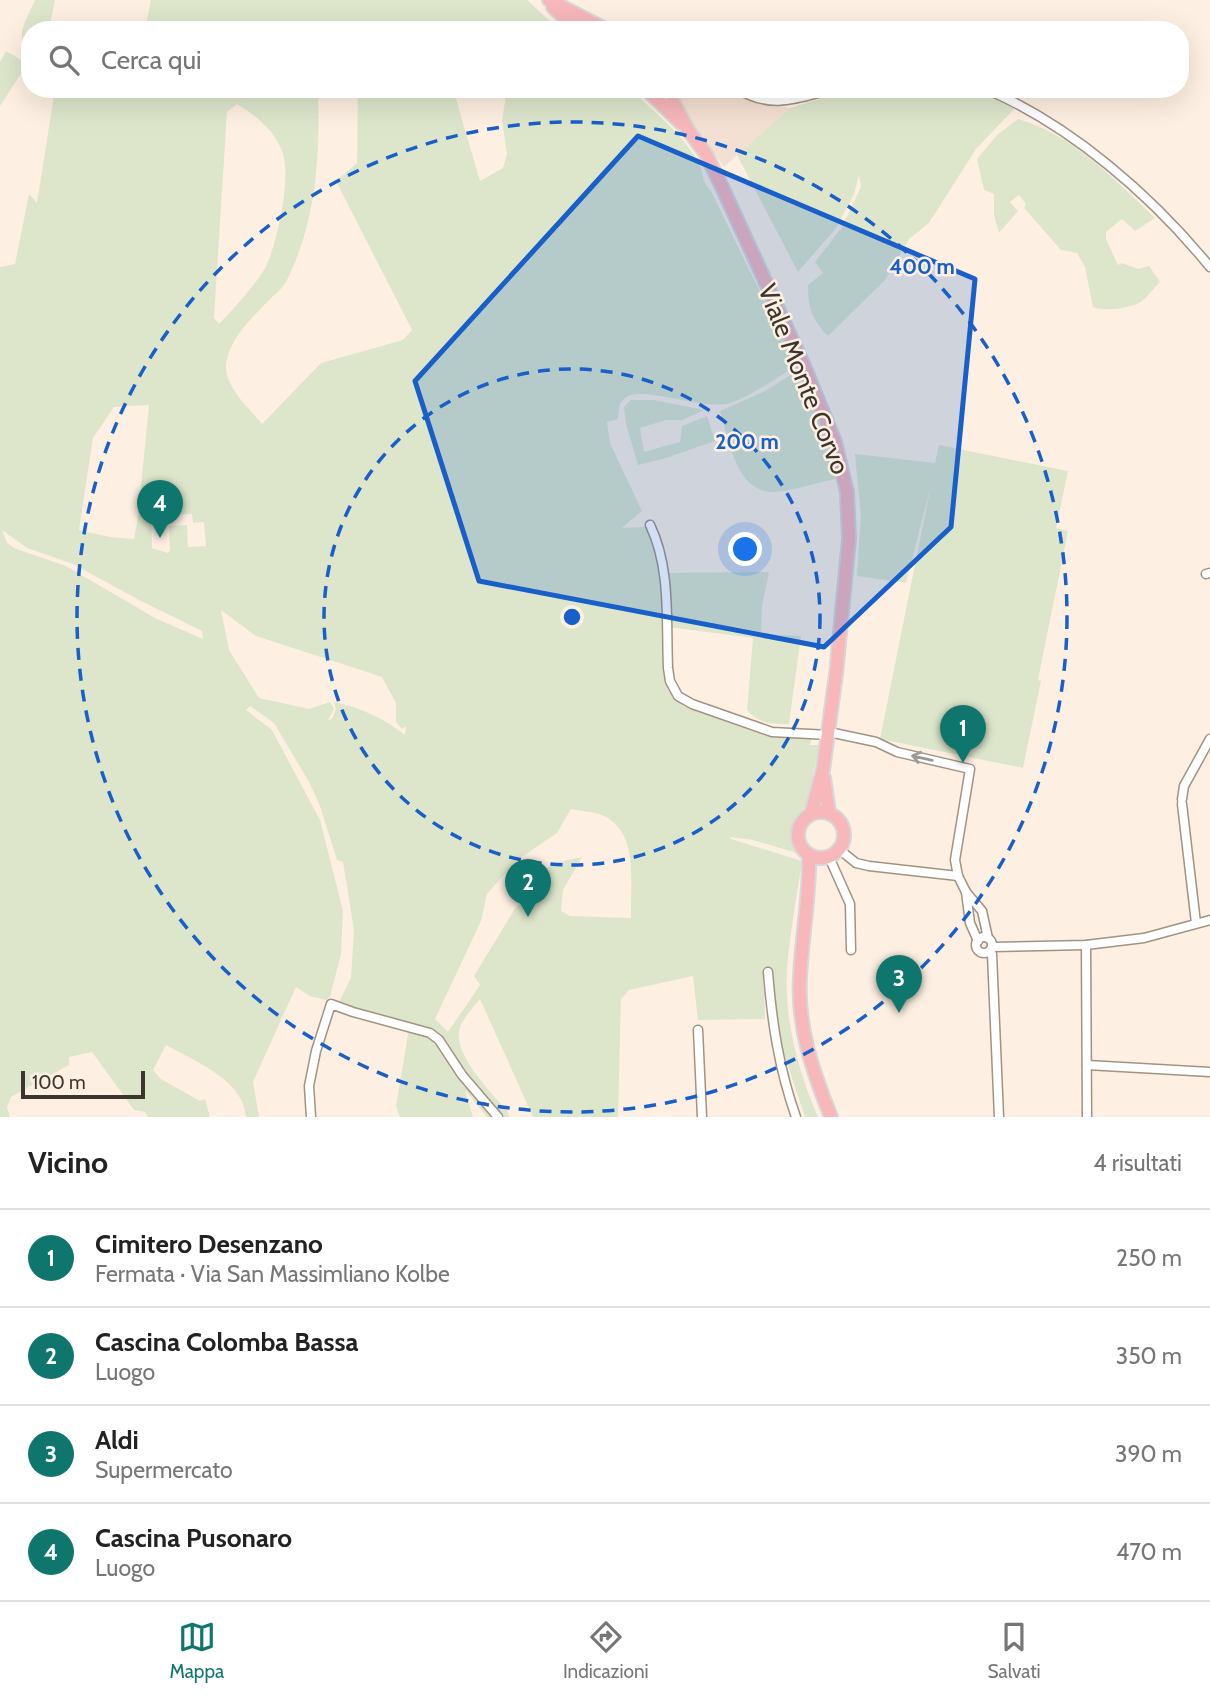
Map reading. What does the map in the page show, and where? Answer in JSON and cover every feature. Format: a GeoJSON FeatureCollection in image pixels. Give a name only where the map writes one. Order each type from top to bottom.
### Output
{"type":"FeatureCollection","features":[{"type":"Feature","properties":{"kind":"main road"},"geometry":{"type":"LineString","coordinates":[[547,0],[568,21]]}},
{"type":"Feature","properties":{"kind":"main road"},"geometry":{"type":"LineString","coordinates":[[547,0],[589,21]]}},
{"type":"Feature","properties":{"kind":"main road","name":"Viale Monte Corvo"},"geometry":{"type":"LineString","coordinates":[[653,98],[688,130]]}},
{"type":"Feature","properties":{"kind":"main road","name":"Viale Monte Corvo"},"geometry":{"type":"LineString","coordinates":[[673,98],[688,130],[706,155],[722,187],[799,354],[843,467],[848,492],[849,539],[829,733],[823,771],[811,814]]}},
{"type":"Feature","properties":{"kind":"main road","name":"Viale Monte Corvo"},"geometry":{"type":"LineString","coordinates":[[823,771],[829,813]]}},
{"type":"Feature","properties":{"kind":"main road"},"geometry":{"type":"LineString","coordinates":[[824,855],[800,844],[798,834],[801,824],[811,814],[820,812],[837,818],[845,831],[844,841],[824,855],[810,889],[800,979],[802,1020],[810,1061],[831,1117]]}},
{"type":"Feature","properties":{"kind":"street"},"geometry":{"type":"LineString","coordinates":[[758,98],[778,102],[795,98]]}},
{"type":"Feature","properties":{"kind":"street"},"geometry":{"type":"LineString","coordinates":[[1004,98],[1036,114],[1077,141],[1144,197],[1182,233],[1210,267]]}},
{"type":"Feature","properties":{"kind":"street"},"geometry":{"type":"LineString","coordinates":[[650,525],[659,545],[664,569],[668,668],[670,681],[678,696],[692,704],[772,732],[829,733],[876,742],[897,752],[970,769],[955,860],[958,876],[966,892],[982,911],[988,938],[992,942],[999,1117]]}},
{"type":"Feature","properties":{"kind":"street"},"geometry":{"type":"LineString","coordinates":[[1196,923],[1182,802],[1184,786],[1210,739]]}},
{"type":"Feature","properties":{"kind":"street"},"geometry":{"type":"LineString","coordinates":[[824,855],[869,866],[958,876]]}},
{"type":"Feature","properties":{"kind":"street"},"geometry":{"type":"LineString","coordinates":[[824,855],[850,904],[851,950]]}},
{"type":"Feature","properties":{"kind":"street"},"geometry":{"type":"LineString","coordinates":[[966,892],[979,951],[984,953],[991,949],[1087,945],[1144,938],[1210,920]]}},
{"type":"Feature","properties":{"kind":"street"},"geometry":{"type":"LineString","coordinates":[[978,941],[988,938]]}},
{"type":"Feature","properties":{"kind":"street"},"geometry":{"type":"LineString","coordinates":[[1087,945],[1087,1117]]}},
{"type":"Feature","properties":{"kind":"street"},"geometry":{"type":"LineString","coordinates":[[768,972],[777,1053],[796,1117]]}},
{"type":"Feature","properties":{"kind":"street"},"geometry":{"type":"LineString","coordinates":[[311,1117],[309,1086],[316,1051],[331,1004],[430,1033],[439,1040],[462,1075],[498,1117]]}},
{"type":"Feature","properties":{"kind":"street"},"geometry":{"type":"LineString","coordinates":[[698,1030],[702,1117]]}},
{"type":"Feature","properties":{"kind":"street"},"geometry":{"type":"LineString","coordinates":[[1087,1065],[1210,1072]]}},
{"type":"Feature","properties":{"kind":"highlighted area"},"geometry":{"type":"Polygon","coordinates":[[[638,136],[975,279],[951,527],[824,647],[479,581],[415,381],[638,136]]]}},
{"type":"Feature","properties":{"kind":"shaded area"},"geometry":{"type":"Polygon","coordinates":[[[679,98],[750,98],[765,104],[790,108],[724,167],[680,105],[679,98]]]}},
{"type":"Feature","properties":{"kind":"green space"},"geometry":{"type":"Polygon","coordinates":[[[35,0],[55,0],[51,21],[26,20],[35,0]]]}},
{"type":"Feature","properties":{"kind":"green space"},"geometry":{"type":"Polygon","coordinates":[[[151,0],[527,0],[550,21],[147,21],[151,0]]]}},
{"type":"Feature","properties":{"kind":"green space"},"geometry":{"type":"Polygon","coordinates":[[[6,51],[21,60],[21,74],[0,106],[0,62],[6,51]]]}},
{"type":"Feature","properties":{"kind":"green space"},"geometry":{"type":"Polygon","coordinates":[[[54,98],[318,98],[314,188],[304,236],[296,259],[286,282],[241,331],[227,357],[226,367],[230,383],[262,424],[321,363],[403,340],[412,330],[336,181],[357,163],[358,98],[456,98],[480,181],[503,168],[507,154],[502,120],[506,98],[640,98],[684,142],[700,166],[705,184],[711,191],[796,366],[730,403],[704,404],[644,394],[632,395],[621,403],[618,419],[607,422],[610,443],[642,511],[622,528],[645,527],[655,541],[662,570],[670,686],[683,706],[750,727],[812,738],[810,745],[819,745],[808,803],[796,819],[791,834],[793,845],[801,854],[753,840],[730,837],[802,861],[788,955],[788,1007],[804,1082],[818,1117],[805,1117],[777,1033],[772,971],[763,971],[765,1019],[698,1020],[693,976],[629,990],[621,999],[618,1117],[533,1117],[480,999],[460,1027],[461,1049],[483,1084],[508,1112],[509,1117],[500,1117],[458,1068],[437,1032],[338,1004],[351,978],[354,930],[343,862],[337,860],[320,806],[309,782],[274,723],[250,706],[246,710],[272,730],[320,820],[343,911],[341,954],[330,997],[326,1000],[310,996],[296,987],[253,1082],[259,1117],[246,1117],[237,1092],[216,1073],[166,1045],[153,1070],[161,1079],[200,1101],[205,1099],[210,1117],[148,1117],[145,1112],[134,1110],[92,1052],[69,1057],[69,1065],[11,1097],[7,1107],[10,1117],[0,1117],[0,267],[15,264],[29,194],[37,203],[54,98]],[[237,104],[227,112],[214,318],[219,324],[264,270],[274,246],[284,196],[285,165],[276,138],[258,119],[237,104]],[[149,405],[114,407],[93,438],[79,530],[134,539],[149,405]],[[192,514],[151,516],[152,548],[168,553],[169,526],[187,525],[188,547],[206,546],[204,522],[193,523],[192,514]],[[2,530],[7,543],[14,548],[66,566],[155,618],[203,639],[202,631],[73,564],[27,548],[2,530]],[[221,610],[229,650],[259,698],[309,709],[330,702],[334,709],[328,720],[332,719],[336,709],[334,702],[344,704],[372,714],[405,735],[406,726],[402,729],[396,722],[396,703],[382,677],[256,636],[221,610]],[[571,809],[557,833],[516,861],[487,894],[481,921],[435,1019],[448,1032],[480,985],[474,976],[516,907],[531,898],[537,873],[559,862],[582,857],[563,890],[561,911],[570,916],[631,918],[630,858],[621,831],[612,821],[599,814],[571,809]]]}},
{"type":"Feature","properties":{"kind":"green space"},"geometry":{"type":"Polygon","coordinates":[[[823,98],[996,98],[1016,107],[976,149],[929,223],[909,239],[885,280],[828,336],[812,313],[808,285],[823,273],[815,262],[842,227],[861,187],[859,175],[854,194],[836,228],[798,272],[737,155],[790,108],[823,98]]]}},
{"type":"Feature","properties":{"kind":"green space"},"geometry":{"type":"Polygon","coordinates":[[[1018,119],[1057,135],[1075,147],[1155,218],[1135,231],[1122,219],[1106,232],[1106,239],[1118,265],[1122,263],[1138,269],[1149,266],[1160,282],[1139,303],[1116,309],[1093,307],[1085,267],[1077,253],[1061,250],[1024,208],[1026,204],[1019,195],[1010,202],[1018,211],[999,233],[994,215],[994,194],[984,190],[977,159],[997,135],[1018,119]]]}},
{"type":"Feature","properties":{"kind":"green space"},"geometry":{"type":"Polygon","coordinates":[[[792,374],[798,375],[823,433],[836,479],[772,492],[750,483],[742,473],[720,411],[765,391],[792,374]]]}},
{"type":"Feature","properties":{"kind":"green space"},"geometry":{"type":"Polygon","coordinates":[[[631,400],[654,400],[704,410],[682,420],[666,420],[640,428],[644,452],[680,442],[682,426],[707,416],[715,441],[638,465],[624,407],[631,400]]]}},
{"type":"Feature","properties":{"kind":"green space"},"geometry":{"type":"Polygon","coordinates":[[[939,445],[1068,471],[1056,528],[1068,531],[1023,768],[880,739],[931,485],[906,583],[857,576],[861,516],[855,454],[935,463],[939,445]]]}},
{"type":"Feature","properties":{"kind":"green space"},"geometry":{"type":"Polygon","coordinates":[[[769,572],[762,606],[761,634],[801,636],[789,724],[766,722],[747,710],[753,638],[669,627],[668,573],[769,572]]]}},
{"type":"Feature","properties":{"kind":"green space"},"geometry":{"type":"Polygon","coordinates":[[[409,1029],[430,1035],[494,1117],[487,1117],[465,1090],[473,1117],[400,1117],[396,1106],[409,1029]]]}},
{"type":"Feature","properties":{"kind":"place","name":"Cascina Pusonaro"},"geometry":{"type":"Point","coordinates":[160,538]}},
{"type":"Feature","properties":{"kind":"place","name":"Cimitero Desenzano"},"geometry":{"type":"Point","coordinates":[963,763]}},
{"type":"Feature","properties":{"kind":"place","name":"Cascina Colomba Bassa"},"geometry":{"type":"Point","coordinates":[528,917]}},
{"type":"Feature","properties":{"kind":"place","name":"Aldi"},"geometry":{"type":"Point","coordinates":[899,1013]}}]}
